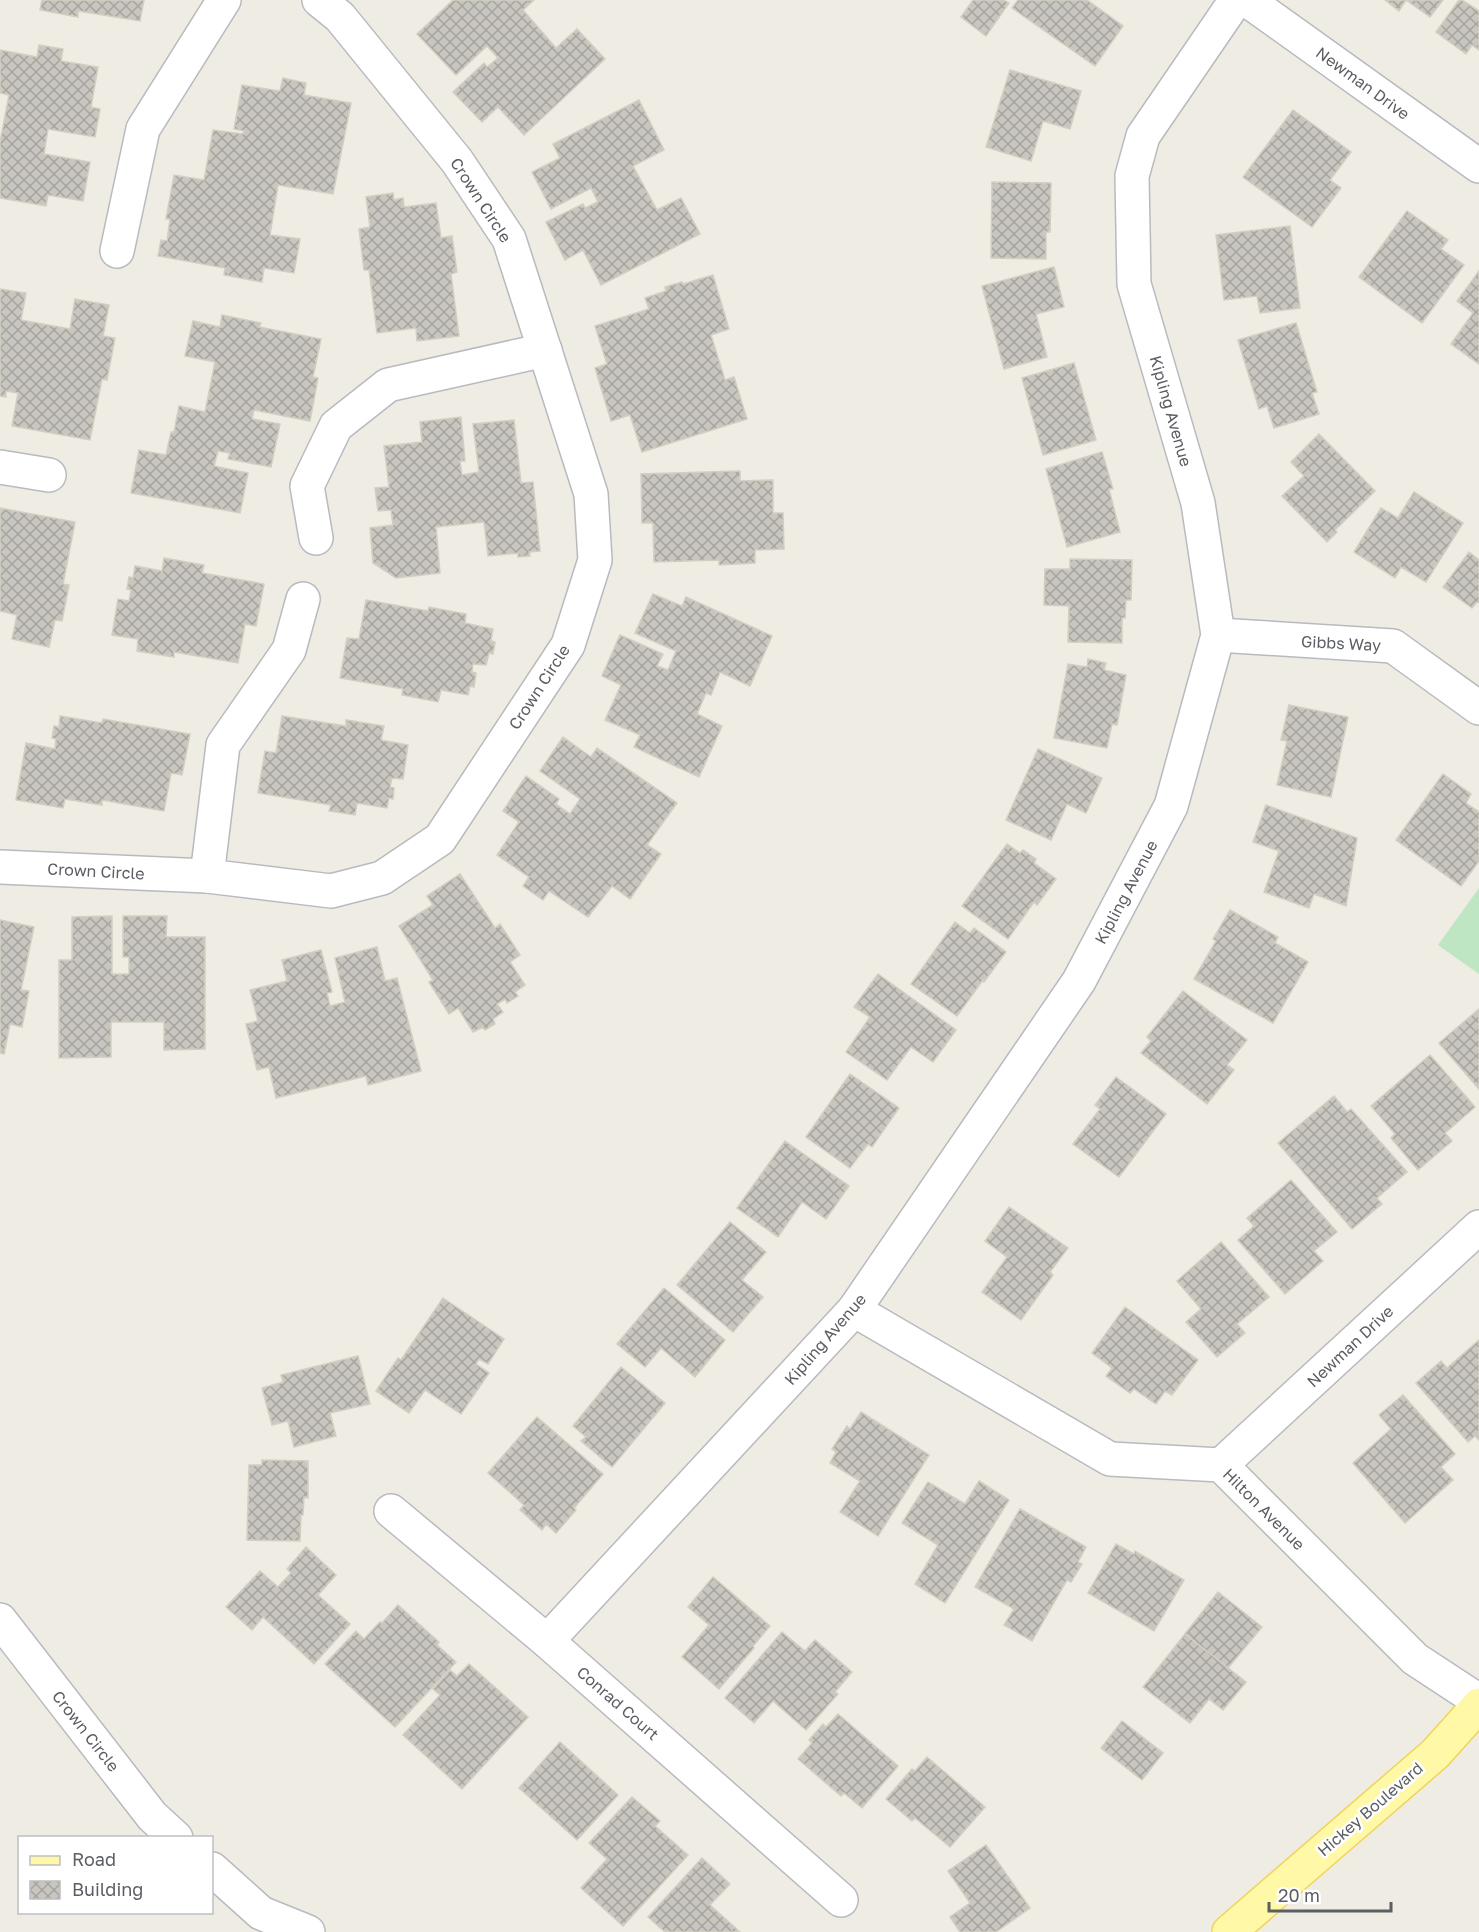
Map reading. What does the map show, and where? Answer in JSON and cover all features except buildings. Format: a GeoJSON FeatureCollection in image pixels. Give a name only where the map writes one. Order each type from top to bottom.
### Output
{"type":"FeatureCollection","features":[{"type":"Feature","properties":{"kind":"main road","name":"Hickey Boulevard"},"geometry":{"type":"LineString","coordinates":[[1229,1932],[1435,1754],[1479,1703]]}},
{"type":"Feature","properties":{"kind":"street"},"geometry":{"type":"LineString","coordinates":[[117,250],[143,129],[224,0]]}},
{"type":"Feature","properties":{"kind":"street","name":"Crown Circle"},"geometry":{"type":"LineString","coordinates":[[0,867],[207,876],[331,891],[382,878],[440,840],[568,645],[595,560],[591,494],[509,239],[457,161],[340,17],[319,0]]}},
{"type":"Feature","properties":{"kind":"street","name":"Kipling Avenue"},"geometry":{"type":"LineString","coordinates":[[547,1641],[854,1310],[1079,981],[1171,806],[1218,635],[1198,503],[1134,284],[1132,176],[1143,136],[1236,0]]}},
{"type":"Feature","properties":{"kind":"street","name":"Newman Drive"},"geometry":{"type":"LineString","coordinates":[[1248,0],[1479,166]]}},
{"type":"Feature","properties":{"kind":"street"},"geometry":{"type":"LineString","coordinates":[[316,538],[307,486],[336,426],[388,386],[544,350]]}},
{"type":"Feature","properties":{"kind":"street"},"geometry":{"type":"LineString","coordinates":[[0,467],[49,475]]}},
{"type":"Feature","properties":{"kind":"street"},"geometry":{"type":"LineString","coordinates":[[207,876],[223,745],[290,650],[303,599]]}},
{"type":"Feature","properties":{"kind":"street","name":"Gibbs Way"},"geometry":{"type":"LineString","coordinates":[[1218,635],[1393,646],[1479,708]]}},
{"type":"Feature","properties":{"kind":"street","name":"Newman Drive"},"geometry":{"type":"LineString","coordinates":[[1221,1465],[1479,1227]]}},
{"type":"Feature","properties":{"kind":"street","name":"Hilton Avenue"},"geometry":{"type":"LineString","coordinates":[[854,1310],[1110,1459],[1221,1465],[1415,1659],[1479,1703]]}},
{"type":"Feature","properties":{"kind":"street","name":"Conrad Court"},"geometry":{"type":"LineString","coordinates":[[391,1511],[547,1641],[841,1900]]}},
{"type":"Feature","properties":{"kind":"street","name":"Crown Circle"},"geometry":{"type":"LineString","coordinates":[[0,1620],[152,1816],[174,1836]]}},
{"type":"Feature","properties":{"kind":"street"},"geometry":{"type":"LineString","coordinates":[[213,1870],[261,1913],[308,1932]]}},
{"type":"Feature","properties":{"kind":"green space"},"geometry":{"type":"Polygon","coordinates":[[[1479,888],[1479,974],[1438,945],[1479,888]]]}}]}
